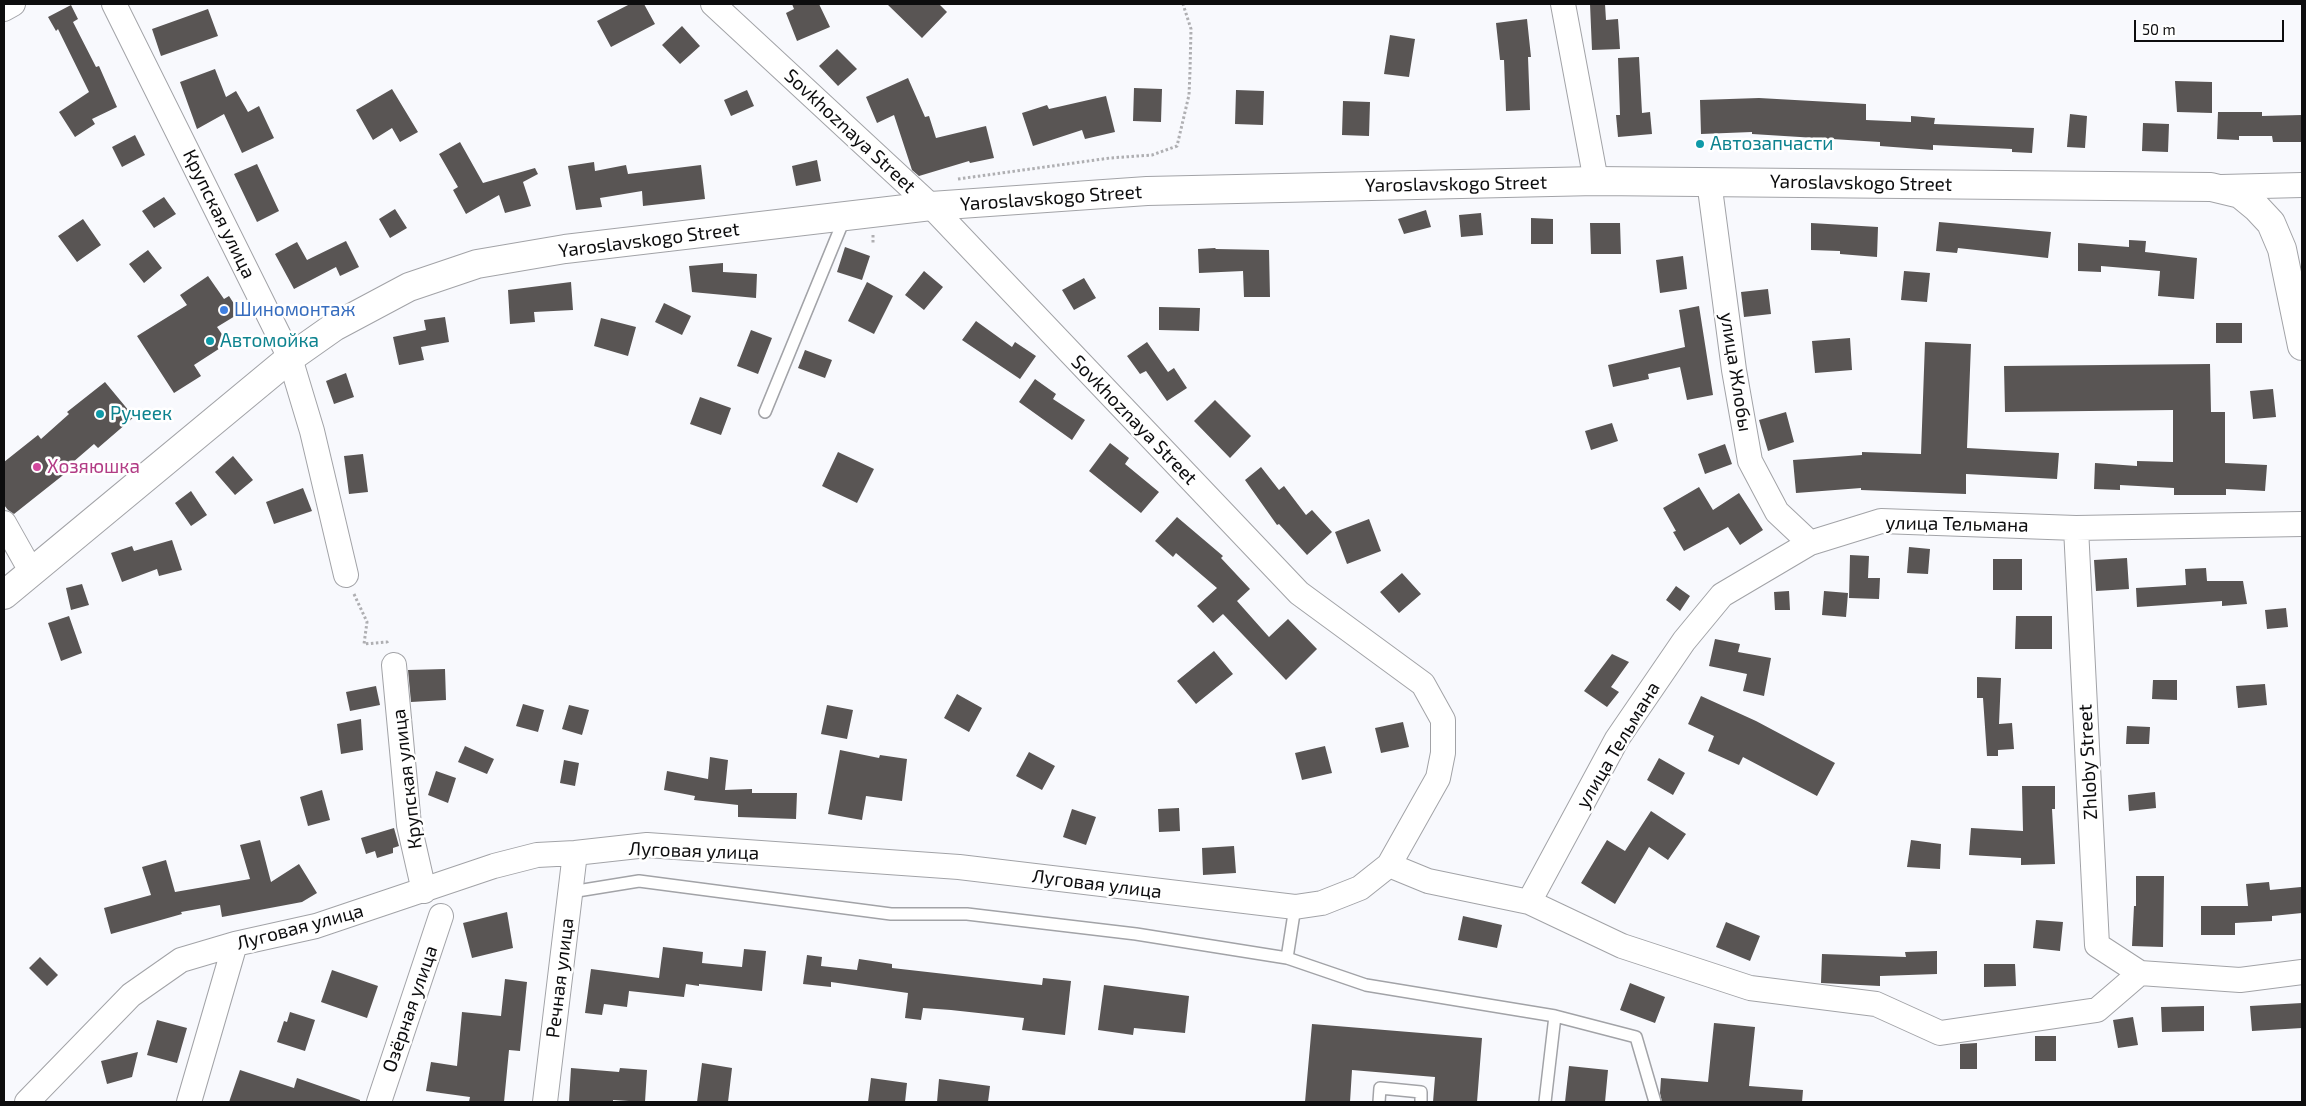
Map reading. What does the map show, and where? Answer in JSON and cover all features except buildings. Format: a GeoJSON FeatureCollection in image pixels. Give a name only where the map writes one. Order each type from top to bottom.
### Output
{"type":"FeatureCollection","features":[{"type":"Feature","properties":{"kind":"street"},"geometry":{"type":"LineString","coordinates":[[4,9],[13,4]]}},
{"type":"Feature","properties":{"kind":"street","name":"Крупская улица"},"geometry":{"type":"LineString","coordinates":[[114,4],[290,358],[312,431],[346,575]]}},
{"type":"Feature","properties":{"kind":"street","name":"Sovkhoznaya Street"},"geometry":{"type":"LineString","coordinates":[[713,4],[931,206],[1299,593],[1422,684],[1443,720],[1443,753],[1438,778],[1389,865]]}},
{"type":"Feature","properties":{"kind":"street"},"geometry":{"type":"LineString","coordinates":[[1563,4],[1596,181]]}},
{"type":"Feature","properties":{"kind":"street","name":"Yaroslavskogo Street"},"geometry":{"type":"LineString","coordinates":[[4,594],[290,358],[334,327],[410,287],[477,264],[565,250],[931,206],[1147,191],[1596,181],[2211,187],[2302,185]]}},
{"type":"Feature","properties":{"kind":"street","name":"улица Жлобы"},"geometry":{"type":"LineString","coordinates":[[1708,181],[1734,370],[1750,461],[1778,512],[1810,543]]}},
{"type":"Feature","properties":{"kind":"street","name":"Yaroslavskogo Street"},"geometry":{"type":"LineString","coordinates":[[2211,187],[2240,194],[2271,223],[2282,248],[2302,346]]}},
{"type":"Feature","properties":{"kind":"street","name":"улица Тельмана"},"geometry":{"type":"LineString","coordinates":[[1529,902],[1617,739],[1684,641],[1722,594],[1810,543],[1881,521],[2076,528],[2302,524]]}},
{"type":"Feature","properties":{"kind":"street"},"geometry":{"type":"LineString","coordinates":[[4,523],[31,571]]}},
{"type":"Feature","properties":{"kind":"street","name":"Zhloby Street"},"geometry":{"type":"LineString","coordinates":[[2076,528],[2097,945],[2140,973]]}},
{"type":"Feature","properties":{"kind":"street","name":"Крупская улица"},"geometry":{"type":"LineString","coordinates":[[394,665],[409,825],[424,891]]}},
{"type":"Feature","properties":{"kind":"street","name":"Луговая улица"},"geometry":{"type":"LineString","coordinates":[[27,1102],[131,995],[181,960],[234,944],[316,926],[494,866],[537,855],[647,845],[960,867],[1295,907],[1322,903],[1360,888],[1389,865]]}},
{"type":"Feature","properties":{"kind":"street","name":"Речная улица"},"geometry":{"type":"LineString","coordinates":[[545,1102],[575,853]]}},
{"type":"Feature","properties":{"kind":"street"},"geometry":{"type":"LineString","coordinates":[[1389,865],[1428,881],[1529,902],[1622,946],[1750,988],[1876,1004],[1940,1033],[2097,1010],[2140,973],[2240,980],[2302,972]]}},
{"type":"Feature","properties":{"kind":"street","name":"Озёрная улица"},"geometry":{"type":"LineString","coordinates":[[378,1102],[441,916]]}},
{"type":"Feature","properties":{"kind":"street"},"geometry":{"type":"LineString","coordinates":[[189,1102],[234,944]]}},
{"type":"Feature","properties":{"kind":"lane"},"geometry":{"type":"LineString","coordinates":[[765,412],[859,214]]}},
{"type":"Feature","properties":{"kind":"lane"},"geometry":{"type":"LineString","coordinates":[[571,892],[638,881],[891,914],[967,914],[986,916],[1136,934],[1287,958],[1366,985],[1555,1016],[1636,1037],[1655,1102]]}},
{"type":"Feature","properties":{"kind":"lane"},"geometry":{"type":"LineString","coordinates":[[1287,958],[1295,907]]}},
{"type":"Feature","properties":{"kind":"lane"},"geometry":{"type":"LineString","coordinates":[[1545,1102],[1555,1016]]}},
{"type":"Feature","properties":{"kind":"lane"},"geometry":{"type":"LineString","coordinates":[[1379,1102],[1380,1088],[1421,1092],[1421,1102]]}},
{"type":"Feature","properties":{"kind":"path"},"geometry":{"type":"LineString","coordinates":[[952,179],[1100,159],[1152,155],[1177,146],[1189,95],[1191,29],[1183,4]]}},
{"type":"Feature","properties":{"kind":"path"},"geometry":{"type":"LineString","coordinates":[[859,214],[873,244]]}},
{"type":"Feature","properties":{"kind":"path"},"geometry":{"type":"LineString","coordinates":[[346,575],[367,622],[364,644],[387,642],[394,665]]}},
{"type":"Feature","properties":{"kind":"place","name":"Автозапчасти"},"geometry":{"type":"Point","coordinates":[1700,144]}},
{"type":"Feature","properties":{"kind":"place","name":"Шиномонтаж"},"geometry":{"type":"Point","coordinates":[224,310]}},
{"type":"Feature","properties":{"kind":"place","name":"Автомойка"},"geometry":{"type":"Point","coordinates":[210,341]}},
{"type":"Feature","properties":{"kind":"place","name":"Ручеек"},"geometry":{"type":"Point","coordinates":[100,414]}},
{"type":"Feature","properties":{"kind":"place","name":"Хозяюшка"},"geometry":{"type":"Point","coordinates":[37,467]}}]}
